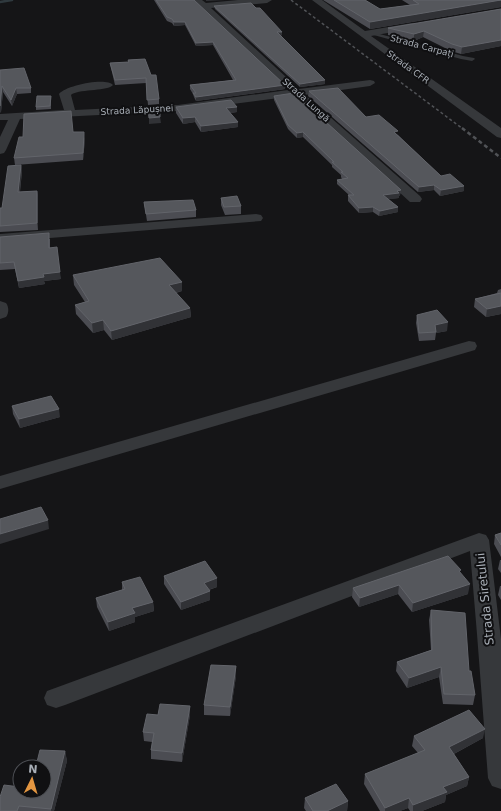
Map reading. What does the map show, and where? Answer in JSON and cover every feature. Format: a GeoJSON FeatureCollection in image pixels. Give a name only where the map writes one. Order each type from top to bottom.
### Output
{"type":"FeatureCollection","features":[{"type":"Feature","properties":{"kind":"street"},"geometry":{"type":"LineString","coordinates":[[200,3],[267,0]]}},
{"type":"Feature","properties":{"kind":"street","name":"Strada CFR"},"geometry":{"type":"LineString","coordinates":[[316,0],[368,33],[501,134]]}},
{"type":"Feature","properties":{"kind":"street","name":"Strada Lungă"},"geometry":{"type":"LineString","coordinates":[[200,3],[415,199]]}},
{"type":"Feature","properties":{"kind":"street","name":"Strada Carpați"},"geometry":{"type":"LineString","coordinates":[[368,33],[425,24]]}},
{"type":"Feature","properties":{"kind":"street","name":"Strada Lăpușnei"},"geometry":{"type":"LineString","coordinates":[[0,117],[178,108],[370,83]]}},
{"type":"Feature","properties":{"kind":"street"},"geometry":{"type":"LineString","coordinates":[[70,114],[65,94],[68,90],[108,85]]}},
{"type":"Feature","properties":{"kind":"street"},"geometry":{"type":"LineString","coordinates":[[0,150],[16,116]]}},
{"type":"Feature","properties":{"kind":"street"},"geometry":{"type":"LineString","coordinates":[[0,238],[256,218]]}},
{"type":"Feature","properties":{"kind":"street"},"geometry":{"type":"LineString","coordinates":[[0,306],[0,314]]}},
{"type":"Feature","properties":{"kind":"street"},"geometry":{"type":"LineString","coordinates":[[0,483],[469,346]]}},
{"type":"Feature","properties":{"kind":"street","name":"Strada Siretului"},"geometry":{"type":"LineString","coordinates":[[56,698],[479,540],[489,634],[501,778]]}},
{"type":"Feature","properties":{"kind":"lane","name":"Strada Carpați"},"geometry":{"type":"LineString","coordinates":[[368,33],[463,58],[472,59]]}},
{"type":"Feature","properties":{"kind":"building"},"geometry":{"type":"Polygon","coordinates":[[[156,0],[194,0],[285,85],[196,97],[193,93],[196,93],[190,85],[236,80],[213,42],[196,43],[185,22],[174,22],[172,19],[167,17],[156,0]]]}},
{"type":"Feature","properties":{"kind":"building"},"geometry":{"type":"Polygon","coordinates":[[[334,0],[365,0],[380,9],[419,4],[413,0],[501,0],[370,22],[334,0]]]}},
{"type":"Feature","properties":{"kind":"building"},"geometry":{"type":"Polygon","coordinates":[[[251,3],[256,8],[260,8],[282,32],[277,32],[325,80],[300,84],[214,6],[251,3]]]}},
{"type":"Feature","properties":{"kind":"building"},"geometry":{"type":"Polygon","coordinates":[[[501,9],[501,40],[462,47],[424,31],[414,34],[388,28],[501,9]]]}},
{"type":"Feature","properties":{"kind":"building"},"geometry":{"type":"Polygon","coordinates":[[[145,59],[151,75],[156,75],[159,99],[147,100],[146,78],[115,80],[110,63],[145,59]]]}},
{"type":"Feature","properties":{"kind":"building"},"geometry":{"type":"Polygon","coordinates":[[[24,68],[31,88],[16,88],[11,100],[2,86],[0,106],[0,70],[24,68]]]}},
{"type":"Feature","properties":{"kind":"building"},"geometry":{"type":"Polygon","coordinates":[[[338,88],[366,117],[379,115],[398,131],[394,132],[441,176],[450,174],[464,186],[441,190],[434,185],[419,187],[309,91],[338,88]]]}},
{"type":"Feature","properties":{"kind":"building"},"geometry":{"type":"Polygon","coordinates":[[[294,93],[401,190],[397,191],[399,193],[383,195],[398,207],[380,211],[373,207],[359,208],[348,195],[354,195],[337,180],[348,178],[341,172],[343,172],[303,132],[297,133],[288,125],[274,96],[294,93]]]}},
{"type":"Feature","properties":{"kind":"building"},"geometry":{"type":"Polygon","coordinates":[[[37,96],[51,96],[50,106],[36,107],[37,96]]]}},
{"type":"Feature","properties":{"kind":"building"},"geometry":{"type":"Polygon","coordinates":[[[231,100],[237,107],[226,108],[238,122],[201,126],[195,117],[183,118],[176,107],[231,100]]]}},
{"type":"Feature","properties":{"kind":"building"},"geometry":{"type":"Polygon","coordinates":[[[148,108],[160,108],[160,117],[149,118],[148,108]]]}},
{"type":"Feature","properties":{"kind":"building"},"geometry":{"type":"Polygon","coordinates":[[[71,111],[73,132],[84,132],[83,153],[14,158],[19,137],[23,137],[24,114],[71,111]]]}},
{"type":"Feature","properties":{"kind":"building"},"geometry":{"type":"Polygon","coordinates":[[[21,165],[18,192],[37,191],[37,223],[0,226],[0,208],[2,208],[8,166],[21,165]]]}},
{"type":"Feature","properties":{"kind":"building"},"geometry":{"type":"Polygon","coordinates":[[[237,196],[241,206],[224,207],[221,198],[237,196]]]}},
{"type":"Feature","properties":{"kind":"building"},"geometry":{"type":"Polygon","coordinates":[[[193,200],[196,210],[146,214],[144,202],[193,200]]]}},
{"type":"Feature","properties":{"kind":"building"},"geometry":{"type":"Polygon","coordinates":[[[49,233],[49,248],[57,247],[60,272],[43,274],[44,277],[18,281],[14,262],[0,263],[0,237],[49,233]]]}},
{"type":"Feature","properties":{"kind":"building"},"geometry":{"type":"Polygon","coordinates":[[[160,258],[182,282],[169,285],[190,308],[111,331],[103,320],[92,323],[75,305],[89,301],[73,275],[160,258]]]}},
{"type":"Feature","properties":{"kind":"building"},"geometry":{"type":"Polygon","coordinates":[[[501,293],[501,306],[487,309],[475,299],[501,293]]]}},
{"type":"Feature","properties":{"kind":"building"},"geometry":{"type":"Polygon","coordinates":[[[437,310],[448,322],[435,325],[436,332],[419,333],[417,315],[437,310]]]}},
{"type":"Feature","properties":{"kind":"building"},"geometry":{"type":"Polygon","coordinates":[[[51,396],[59,409],[19,419],[12,406],[51,396]]]}},
{"type":"Feature","properties":{"kind":"building"},"geometry":{"type":"Polygon","coordinates":[[[41,507],[48,520],[0,534],[0,519],[41,507]]]}},
{"type":"Feature","properties":{"kind":"building"},"geometry":{"type":"Polygon","coordinates":[[[501,533],[501,545],[495,535],[501,533]]]}},
{"type":"Feature","properties":{"kind":"building"},"geometry":{"type":"Polygon","coordinates":[[[448,556],[461,570],[459,571],[470,584],[413,603],[399,585],[360,598],[353,588],[448,556]]]}},
{"type":"Feature","properties":{"kind":"building"},"geometry":{"type":"Polygon","coordinates":[[[205,561],[217,578],[204,583],[210,591],[181,602],[164,576],[205,561]]]}},
{"type":"Feature","properties":{"kind":"building"},"geometry":{"type":"Polygon","coordinates":[[[140,577],[153,602],[132,608],[135,613],[108,622],[96,598],[125,589],[122,582],[140,577]]]}},
{"type":"Feature","properties":{"kind":"building"},"geometry":{"type":"Polygon","coordinates":[[[431,610],[465,613],[469,671],[471,671],[475,695],[444,694],[441,667],[409,678],[397,662],[432,650],[431,610]]]}},
{"type":"Feature","properties":{"kind":"building"},"geometry":{"type":"Polygon","coordinates":[[[211,665],[236,666],[230,707],[204,705],[211,665]]]}},
{"type":"Feature","properties":{"kind":"building"},"geometry":{"type":"Polygon","coordinates":[[[160,704],[190,706],[182,753],[151,750],[154,733],[143,732],[147,714],[158,715],[160,704]]]}},
{"type":"Feature","properties":{"kind":"building"},"geometry":{"type":"Polygon","coordinates":[[[469,710],[485,729],[449,747],[469,777],[443,787],[447,792],[413,805],[409,798],[385,808],[365,774],[425,750],[414,736],[469,710]]]}},
{"type":"Feature","properties":{"kind":"building"},"geometry":{"type":"Polygon","coordinates":[[[40,750],[65,751],[51,809],[19,806],[17,811],[0,811],[0,797],[4,785],[12,786],[12,799],[52,799],[52,759],[38,759],[40,750]]]}},
{"type":"Feature","properties":{"kind":"building"},"geometry":{"type":"Polygon","coordinates":[[[336,784],[348,801],[327,811],[313,811],[305,798],[336,784]]]}},
{"type":"Feature","properties":{"kind":"waterway"},"geometry":{"type":"LineString","coordinates":[[0,2],[12,0]]}},
{"type":"Feature","properties":{"kind":"railway"},"geometry":{"type":"LineString","coordinates":[[291,0],[463,129]]}},
{"type":"Feature","properties":{"kind":"railway"},"geometry":{"type":"LineString","coordinates":[[462,128],[501,158]]}}]}
